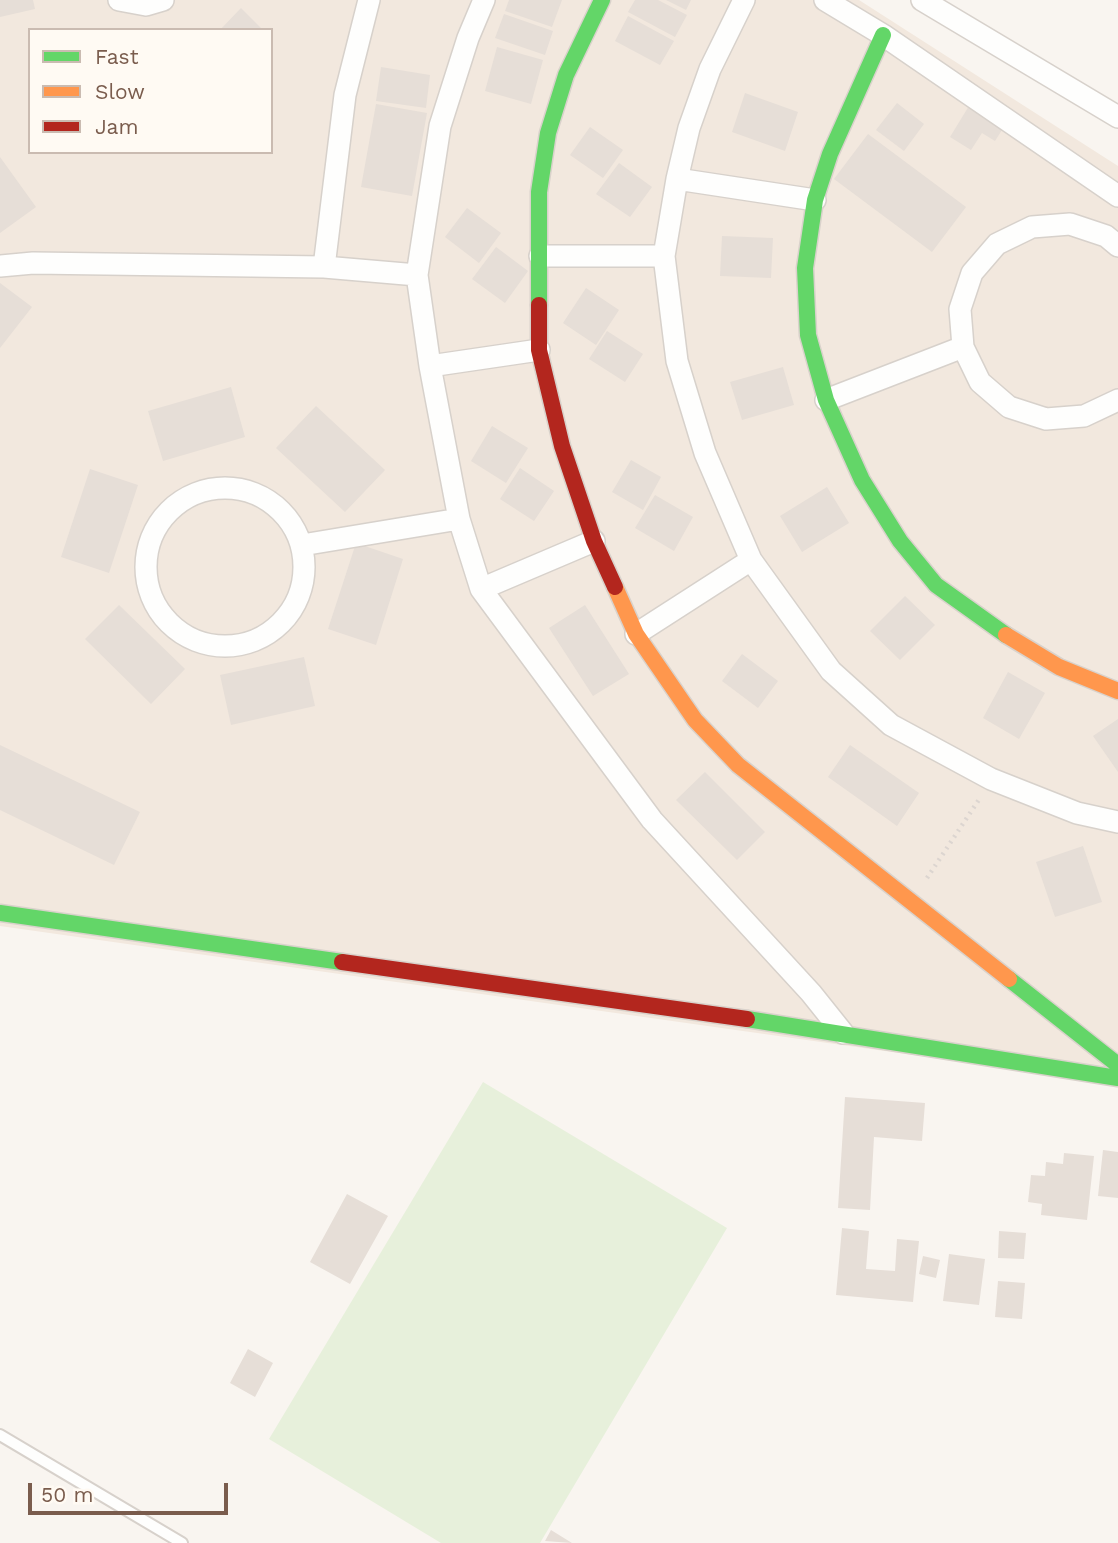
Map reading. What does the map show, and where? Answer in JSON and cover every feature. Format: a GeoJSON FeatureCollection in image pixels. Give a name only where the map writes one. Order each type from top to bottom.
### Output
{"type":"FeatureCollection","features":[{"type":"Feature","properties":{"kind":"street"},"geometry":{"type":"LineString","coordinates":[[120,0],[146,5],[163,0]]}},
{"type":"Feature","properties":{"kind":"street"},"geometry":{"type":"LineString","coordinates":[[484,0],[468,38],[440,126],[417,275],[430,366],[459,519],[481,589],[652,820],[811,993],[843,1033]]}},
{"type":"Feature","properties":{"kind":"street"},"geometry":{"type":"LineString","coordinates":[[602,0],[566,75],[548,133],[539,192],[539,350],[562,446],[594,541],[636,634],[695,720],[738,765],[1118,1065]]}},
{"type":"Feature","properties":{"kind":"street"},"geometry":{"type":"LineString","coordinates":[[744,0],[710,69],[689,128],[664,256],[677,361],[705,453],[751,560],[831,671],[891,725],[992,779],[1077,813],[1118,822]]}},
{"type":"Feature","properties":{"kind":"street"},"geometry":{"type":"LineString","coordinates":[[825,0],[883,35],[1118,196]]}},
{"type":"Feature","properties":{"kind":"street"},"geometry":{"type":"LineString","coordinates":[[922,0],[1118,117]]}},
{"type":"Feature","properties":{"kind":"street"},"geometry":{"type":"LineString","coordinates":[[324,267],[345,95],[364,1]]}},
{"type":"Feature","properties":{"kind":"street"},"geometry":{"type":"LineString","coordinates":[[883,35],[830,154],[815,200],[805,268],[808,335],[826,400],[862,480],[900,541],[936,586],[996,629],[1059,667],[1118,691]]}},
{"type":"Feature","properties":{"kind":"street"},"geometry":{"type":"LineString","coordinates":[[677,179],[815,200]]}},
{"type":"Feature","properties":{"kind":"street"},"geometry":{"type":"LineString","coordinates":[[1114,234],[1070,224],[1032,227],[997,244],[972,273],[960,309],[963,347],[981,382],[1009,407],[1046,419],[1084,416],[1118,400]]}},
{"type":"Feature","properties":{"kind":"street"},"geometry":{"type":"LineString","coordinates":[[540,256],[664,256]]}},
{"type":"Feature","properties":{"kind":"street"},"geometry":{"type":"LineString","coordinates":[[0,266],[33,263],[324,267],[417,275]]}},
{"type":"Feature","properties":{"kind":"street"},"geometry":{"type":"LineString","coordinates":[[826,400],[963,347]]}},
{"type":"Feature","properties":{"kind":"street"},"geometry":{"type":"LineString","coordinates":[[430,366],[539,350]]}},
{"type":"Feature","properties":{"kind":"street"},"geometry":{"type":"LineString","coordinates":[[234,488],[264,497],[288,517],[302,545],[305,577],[296,606],[275,630],[247,645],[216,647],[186,637],[162,617],[147,589],[145,558],[154,528],[175,504],[202,490],[234,488]]}},
{"type":"Feature","properties":{"kind":"street"},"geometry":{"type":"LineString","coordinates":[[302,545],[459,519]]}},
{"type":"Feature","properties":{"kind":"street"},"geometry":{"type":"LineString","coordinates":[[481,589],[594,541]]}},
{"type":"Feature","properties":{"kind":"street"},"geometry":{"type":"LineString","coordinates":[[636,634],[751,560]]}},
{"type":"Feature","properties":{"kind":"street"},"geometry":{"type":"LineString","coordinates":[[0,913],[843,1033],[1118,1078]]}},
{"type":"Feature","properties":{"kind":"lane"},"geometry":{"type":"LineString","coordinates":[[0,1435],[183,1543]]}},
{"type":"Feature","properties":{"kind":"path"},"geometry":{"type":"LineString","coordinates":[[912,901],[992,779]]}},
{"type":"Feature","properties":{"kind":"shaded area"},"geometry":{"type":"Polygon","coordinates":[[[0,0],[859,0],[1118,166],[1118,1084],[0,926],[0,0]]]}},
{"type":"Feature","properties":{"kind":"green space"},"geometry":{"type":"Polygon","coordinates":[[[483,1082],[727,1228],[540,1543],[441,1543],[269,1439],[483,1082]]]}},
{"type":"Feature","properties":{"kind":"building"},"geometry":{"type":"Polygon","coordinates":[[[0,0],[33,0],[35,9],[0,17],[0,0]]]}},
{"type":"Feature","properties":{"kind":"building"},"geometry":{"type":"Polygon","coordinates":[[[509,0],[562,0],[552,27],[505,11],[509,0]]]}},
{"type":"Feature","properties":{"kind":"building"},"geometry":{"type":"Polygon","coordinates":[[[635,0],[658,0],[687,15],[675,37],[628,12],[635,0]]]}},
{"type":"Feature","properties":{"kind":"building"},"geometry":{"type":"Polygon","coordinates":[[[666,0],[691,0],[686,10],[666,0]]]}},
{"type":"Feature","properties":{"kind":"building"},"geometry":{"type":"Polygon","coordinates":[[[241,8],[261,28],[222,28],[241,8]]]}},
{"type":"Feature","properties":{"kind":"building"},"geometry":{"type":"Polygon","coordinates":[[[504,14],[553,31],[545,55],[495,38],[504,14]]]}},
{"type":"Feature","properties":{"kind":"building"},"geometry":{"type":"Polygon","coordinates":[[[628,16],[674,41],[660,65],[615,41],[628,16]]]}},
{"type":"Feature","properties":{"kind":"building"},"geometry":{"type":"Polygon","coordinates":[[[497,47],[543,60],[531,104],[485,91],[497,47]]]}},
{"type":"Feature","properties":{"kind":"building"},"geometry":{"type":"Polygon","coordinates":[[[381,67],[430,75],[426,108],[376,101],[381,67]]]}},
{"type":"Feature","properties":{"kind":"building"},"geometry":{"type":"Polygon","coordinates":[[[745,93],[798,112],[785,151],[732,132],[745,93]]]}},
{"type":"Feature","properties":{"kind":"building"},"geometry":{"type":"Polygon","coordinates":[[[972,101],[1007,122],[995,141],[982,133],[971,150],[950,137],[972,101]]]}},
{"type":"Feature","properties":{"kind":"building"},"geometry":{"type":"Polygon","coordinates":[[[897,103],[924,124],[904,151],[876,130],[897,103]]]}},
{"type":"Feature","properties":{"kind":"building"},"geometry":{"type":"Polygon","coordinates":[[[376,104],[427,113],[412,196],[361,187],[376,104]]]}},
{"type":"Feature","properties":{"kind":"building"},"geometry":{"type":"Polygon","coordinates":[[[590,127],[623,150],[603,178],[570,155],[590,127]]]}},
{"type":"Feature","properties":{"kind":"building"},"geometry":{"type":"Polygon","coordinates":[[[868,134],[966,207],[932,252],[834,179],[868,134]]]}},
{"type":"Feature","properties":{"kind":"building"},"geometry":{"type":"Polygon","coordinates":[[[0,157],[36,207],[0,233],[0,157]]]}},
{"type":"Feature","properties":{"kind":"building"},"geometry":{"type":"Polygon","coordinates":[[[619,163],[652,187],[630,217],[596,194],[619,163]]]}},
{"type":"Feature","properties":{"kind":"building"},"geometry":{"type":"Polygon","coordinates":[[[467,208],[501,233],[479,263],[445,237],[467,208]]]}},
{"type":"Feature","properties":{"kind":"building"},"geometry":{"type":"Polygon","coordinates":[[[722,236],[773,238],[771,278],[720,276],[722,236]]]}},
{"type":"Feature","properties":{"kind":"building"},"geometry":{"type":"Polygon","coordinates":[[[496,247],[528,271],[505,303],[472,279],[496,247]]]}},
{"type":"Feature","properties":{"kind":"building"},"geometry":{"type":"Polygon","coordinates":[[[0,283],[32,307],[0,348],[0,283]]]}},
{"type":"Feature","properties":{"kind":"building"},"geometry":{"type":"Polygon","coordinates":[[[586,288],[619,310],[596,345],[563,323],[586,288]]]}},
{"type":"Feature","properties":{"kind":"building"},"geometry":{"type":"Polygon","coordinates":[[[607,331],[643,354],[625,382],[589,359],[607,331]]]}},
{"type":"Feature","properties":{"kind":"building"},"geometry":{"type":"Polygon","coordinates":[[[783,367],[794,405],[742,420],[730,382],[783,367]]]}},
{"type":"Feature","properties":{"kind":"building"},"geometry":{"type":"Polygon","coordinates":[[[231,387],[245,437],[163,461],[148,411],[231,387]]]}},
{"type":"Feature","properties":{"kind":"building"},"geometry":{"type":"Polygon","coordinates":[[[316,406],[385,470],[345,512],[276,448],[316,406]]]}},
{"type":"Feature","properties":{"kind":"building"},"geometry":{"type":"Polygon","coordinates":[[[492,426],[528,448],[506,483],[471,461],[492,426]]]}},
{"type":"Feature","properties":{"kind":"building"},"geometry":{"type":"Polygon","coordinates":[[[631,460],[661,477],[643,510],[612,492],[631,460]]]}},
{"type":"Feature","properties":{"kind":"building"},"geometry":{"type":"Polygon","coordinates":[[[520,468],[554,491],[534,521],[500,499],[520,468]]]}},
{"type":"Feature","properties":{"kind":"building"},"geometry":{"type":"Polygon","coordinates":[[[90,469],[138,485],[109,573],[61,557],[90,469]]]}},
{"type":"Feature","properties":{"kind":"building"},"geometry":{"type":"Polygon","coordinates":[[[827,487],[849,523],[802,552],[780,516],[827,487]]]}},
{"type":"Feature","properties":{"kind":"building"},"geometry":{"type":"Polygon","coordinates":[[[655,495],[693,517],[674,551],[635,528],[655,495]]]}},
{"type":"Feature","properties":{"kind":"building"},"geometry":{"type":"Polygon","coordinates":[[[356,543],[403,559],[376,645],[328,629],[356,543]]]}},
{"type":"Feature","properties":{"kind":"building"},"geometry":{"type":"Polygon","coordinates":[[[905,596],[935,625],[900,660],[870,631],[905,596]]]}},
{"type":"Feature","properties":{"kind":"building"},"geometry":{"type":"Polygon","coordinates":[[[119,605],[185,669],[151,704],[85,639],[119,605]]]}},
{"type":"Feature","properties":{"kind":"building"},"geometry":{"type":"Polygon","coordinates":[[[585,605],[629,674],[593,696],[549,628],[585,605]]]}},
{"type":"Feature","properties":{"kind":"building"},"geometry":{"type":"Polygon","coordinates":[[[742,654],[778,681],[758,708],[722,681],[742,654]]]}},
{"type":"Feature","properties":{"kind":"building"},"geometry":{"type":"Polygon","coordinates":[[[304,657],[315,706],[231,725],[220,675],[304,657]]]}},
{"type":"Feature","properties":{"kind":"building"},"geometry":{"type":"Polygon","coordinates":[[[1008,672],[1045,693],[1019,739],[983,718],[1008,672]]]}},
{"type":"Feature","properties":{"kind":"building"},"geometry":{"type":"Polygon","coordinates":[[[1118,719],[1118,772],[1093,736],[1118,719]]]}},
{"type":"Feature","properties":{"kind":"building"},"geometry":{"type":"Polygon","coordinates":[[[0,745],[140,812],[114,865],[0,810],[0,745]]]}},
{"type":"Feature","properties":{"kind":"building"},"geometry":{"type":"Polygon","coordinates":[[[850,745],[919,793],[897,826],[828,777],[850,745]]]}},
{"type":"Feature","properties":{"kind":"building"},"geometry":{"type":"Polygon","coordinates":[[[705,772],[765,832],[737,860],[676,800],[705,772]]]}},
{"type":"Feature","properties":{"kind":"building"},"geometry":{"type":"Polygon","coordinates":[[[1083,846],[1102,902],[1055,917],[1036,862],[1083,846]]]}},
{"type":"Feature","properties":{"kind":"building"},"geometry":{"type":"Polygon","coordinates":[[[845,1097],[925,1103],[922,1141],[874,1137],[870,1210],[838,1208],[845,1097]]]}},
{"type":"Feature","properties":{"kind":"building"},"geometry":{"type":"Polygon","coordinates":[[[1103,1150],[1118,1152],[1118,1198],[1098,1196],[1103,1150]]]}},
{"type":"Feature","properties":{"kind":"building"},"geometry":{"type":"Polygon","coordinates":[[[1064,1153],[1094,1156],[1087,1220],[1041,1215],[1042,1204],[1028,1202],[1031,1175],[1045,1176],[1046,1162],[1063,1164],[1064,1153]]]}},
{"type":"Feature","properties":{"kind":"building"},"geometry":{"type":"Polygon","coordinates":[[[347,1194],[388,1216],[350,1284],[310,1262],[347,1194]]]}},
{"type":"Feature","properties":{"kind":"building"},"geometry":{"type":"Polygon","coordinates":[[[842,1228],[869,1231],[866,1269],[895,1271],[897,1239],[919,1241],[913,1302],[836,1295],[842,1228]]]}},
{"type":"Feature","properties":{"kind":"building"},"geometry":{"type":"Polygon","coordinates":[[[999,1231],[1026,1233],[1024,1259],[998,1258],[999,1231]]]}},
{"type":"Feature","properties":{"kind":"building"},"geometry":{"type":"Polygon","coordinates":[[[949,1254],[985,1259],[979,1305],[943,1301],[949,1254]]]}},
{"type":"Feature","properties":{"kind":"building"},"geometry":{"type":"Polygon","coordinates":[[[923,1256],[940,1260],[936,1278],[919,1274],[923,1256]]]}},
{"type":"Feature","properties":{"kind":"building"},"geometry":{"type":"Polygon","coordinates":[[[998,1281],[1025,1283],[1022,1319],[995,1317],[998,1281]]]}},
{"type":"Feature","properties":{"kind":"building"},"geometry":{"type":"Polygon","coordinates":[[[248,1349],[273,1363],[255,1397],[230,1383],[248,1349]]]}},
{"type":"Feature","properties":{"kind":"building"},"geometry":{"type":"Polygon","coordinates":[[[551,1530],[572,1543],[545,1541],[551,1530]]]}},
{"type":"Feature","properties":{"kind":"traffic: fast"},"geometry":{"type":"LineString","coordinates":[[539,305],[539,192],[548,133],[566,75],[602,0]]}},
{"type":"Feature","properties":{"kind":"traffic: fast"},"geometry":{"type":"LineString","coordinates":[[883,35],[830,154],[815,200],[805,268],[808,335],[826,400],[862,480],[900,541],[936,585],[1006,635]]}},
{"type":"Feature","properties":{"kind":"traffic: fast"},"geometry":{"type":"LineString","coordinates":[[0,913],[342,962]]}},
{"type":"Feature","properties":{"kind":"traffic: fast"},"geometry":{"type":"LineString","coordinates":[[1009,979],[1118,1065]]}},
{"type":"Feature","properties":{"kind":"traffic: fast"},"geometry":{"type":"LineString","coordinates":[[747,1019],[1118,1078]]}},
{"type":"Feature","properties":{"kind":"traffic: slow"},"geometry":{"type":"LineString","coordinates":[[615,587],[636,634],[695,720],[738,765],[1009,979]]}},
{"type":"Feature","properties":{"kind":"traffic: slow"},"geometry":{"type":"LineString","coordinates":[[1006,635],[1059,667],[1118,691]]}},
{"type":"Feature","properties":{"kind":"traffic: jam"},"geometry":{"type":"LineString","coordinates":[[539,305],[539,350],[562,446],[594,541],[615,587]]}},
{"type":"Feature","properties":{"kind":"traffic: jam"},"geometry":{"type":"LineString","coordinates":[[342,962],[747,1019]]}}]}
